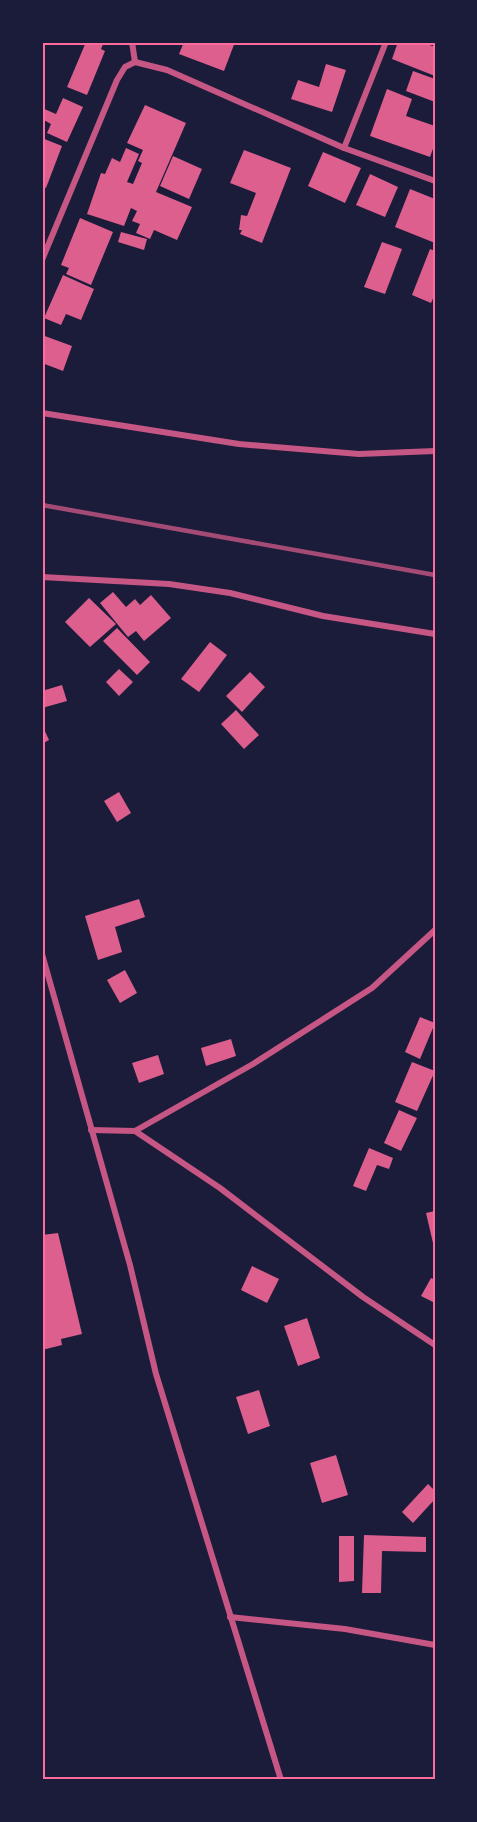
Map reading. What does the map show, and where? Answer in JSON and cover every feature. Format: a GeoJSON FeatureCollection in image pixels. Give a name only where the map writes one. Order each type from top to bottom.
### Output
{"type":"FeatureCollection","features":[{"type":"Feature","properties":{"kind":"street"},"geometry":{"type":"LineString","coordinates":[[132,42],[135,62]]}},
{"type":"Feature","properties":{"kind":"street"},"geometry":{"type":"LineString","coordinates":[[344,148],[386,42]]}},
{"type":"Feature","properties":{"kind":"street"},"geometry":{"type":"LineString","coordinates":[[42,260],[117,80],[125,67],[135,62],[167,70],[344,148],[435,181]]}},
{"type":"Feature","properties":{"kind":"street"},"geometry":{"type":"LineString","coordinates":[[42,413],[239,444],[359,454],[435,451]]}},
{"type":"Feature","properties":{"kind":"street"},"geometry":{"type":"LineString","coordinates":[[42,577],[169,584],[230,593],[323,616],[435,634]]}},
{"type":"Feature","properties":{"kind":"street"},"geometry":{"type":"LineString","coordinates":[[91,1130],[135,1131],[253,1064],[372,988],[435,930]]}},
{"type":"Feature","properties":{"kind":"street"},"geometry":{"type":"LineString","coordinates":[[42,954],[130,1265],[156,1374],[281,1780]]}},
{"type":"Feature","properties":{"kind":"street"},"geometry":{"type":"LineString","coordinates":[[135,1131],[220,1188],[363,1297],[435,1345]]}},
{"type":"Feature","properties":{"kind":"street"},"geometry":{"type":"LineString","coordinates":[[230,1617],[345,1629],[435,1645]]}},
{"type":"Feature","properties":{"kind":"building"},"geometry":{"type":"Polygon","coordinates":[[[86,42],[104,42],[101,49],[105,51],[87,95],[67,87],[86,42]]]}},
{"type":"Feature","properties":{"kind":"building"},"geometry":{"type":"Polygon","coordinates":[[[184,42],[235,42],[224,71],[179,54],[184,42]]]}},
{"type":"Feature","properties":{"kind":"building"},"geometry":{"type":"Polygon","coordinates":[[[398,42],[422,42],[435,47],[435,76],[392,59],[398,42]]]}},
{"type":"Feature","properties":{"kind":"building"},"geometry":{"type":"Polygon","coordinates":[[[326,64],[346,70],[332,112],[291,99],[298,80],[319,87],[326,64]]]}},
{"type":"Feature","properties":{"kind":"building"},"geometry":{"type":"Polygon","coordinates":[[[413,71],[435,79],[435,102],[406,91],[413,71]]]}},
{"type":"Feature","properties":{"kind":"building"},"geometry":{"type":"Polygon","coordinates":[[[387,89],[412,99],[406,116],[435,126],[435,143],[430,157],[370,136],[387,89]]]}},
{"type":"Feature","properties":{"kind":"building"},"geometry":{"type":"Polygon","coordinates":[[[63,98],[83,107],[67,142],[47,133],[51,124],[42,119],[42,108],[56,114],[63,98]]]}},
{"type":"Feature","properties":{"kind":"building"},"geometry":{"type":"Polygon","coordinates":[[[145,105],[186,123],[156,192],[192,207],[177,240],[154,230],[150,239],[136,233],[140,224],[132,221],[137,211],[131,208],[124,226],[87,214],[101,173],[105,174],[112,158],[120,162],[126,148],[139,154],[127,182],[133,184],[142,163],[138,161],[143,150],[127,143],[145,105]]]}},
{"type":"Feature","properties":{"kind":"building"},"geometry":{"type":"Polygon","coordinates":[[[42,138],[62,146],[46,188],[42,186],[42,138]]]}},
{"type":"Feature","properties":{"kind":"building"},"geometry":{"type":"Polygon","coordinates":[[[244,150],[291,168],[262,243],[240,234],[242,230],[239,230],[241,215],[247,216],[256,193],[230,183],[244,150]]]}},
{"type":"Feature","properties":{"kind":"building"},"geometry":{"type":"Polygon","coordinates":[[[323,152],[361,168],[345,203],[308,186],[323,152]]]}},
{"type":"Feature","properties":{"kind":"building"},"geometry":{"type":"Polygon","coordinates":[[[173,156],[202,169],[189,199],[160,186],[173,156]]]}},
{"type":"Feature","properties":{"kind":"building"},"geometry":{"type":"Polygon","coordinates":[[[370,174],[398,187],[385,217],[356,205],[370,174]]]}},
{"type":"Feature","properties":{"kind":"building"},"geometry":{"type":"Polygon","coordinates":[[[410,189],[435,199],[435,243],[395,227],[410,189]]]}},
{"type":"Feature","properties":{"kind":"building"},"geometry":{"type":"Polygon","coordinates":[[[80,218],[113,232],[91,285],[66,274],[69,268],[61,265],[80,218]]]}},
{"type":"Feature","properties":{"kind":"building"},"geometry":{"type":"Polygon","coordinates":[[[121,232],[147,239],[144,250],[118,242],[121,232]]]}},
{"type":"Feature","properties":{"kind":"building"},"geometry":{"type":"Polygon","coordinates":[[[382,242],[402,249],[385,294],[364,287],[382,242]]]}},
{"type":"Feature","properties":{"kind":"building"},"geometry":{"type":"Polygon","coordinates":[[[430,249],[435,251],[435,294],[431,303],[412,295],[430,249]]]}},
{"type":"Feature","properties":{"kind":"building"},"geometry":{"type":"Polygon","coordinates":[[[63,275],[94,289],[81,320],[66,314],[61,325],[44,318],[63,275]]]}},
{"type":"Feature","properties":{"kind":"building"},"geometry":{"type":"Polygon","coordinates":[[[42,335],[72,346],[63,371],[42,363],[42,335]]]}},
{"type":"Feature","properties":{"kind":"building"},"geometry":{"type":"Polygon","coordinates":[[[113,592],[126,607],[135,599],[140,605],[151,595],[171,618],[144,641],[136,631],[128,637],[100,603],[113,592]]]}},
{"type":"Feature","properties":{"kind":"building"},"geometry":{"type":"Polygon","coordinates":[[[89,598],[116,624],[90,647],[65,622],[89,598]]]}},
{"type":"Feature","properties":{"kind":"building"},"geometry":{"type":"Polygon","coordinates":[[[117,628],[150,662],[137,675],[103,641],[117,628]]]}},
{"type":"Feature","properties":{"kind":"building"},"geometry":{"type":"Polygon","coordinates":[[[210,642],[227,655],[199,692],[181,679],[210,642]]]}},
{"type":"Feature","properties":{"kind":"building"},"geometry":{"type":"Polygon","coordinates":[[[119,669],[133,682],[119,696],[106,682],[119,669]]]}},
{"type":"Feature","properties":{"kind":"building"},"geometry":{"type":"Polygon","coordinates":[[[250,672],[265,687],[242,712],[226,696],[250,672]]]}},
{"type":"Feature","properties":{"kind":"building"},"geometry":{"type":"Polygon","coordinates":[[[62,685],[67,701],[42,708],[42,691],[62,685]]]}},
{"type":"Feature","properties":{"kind":"building"},"geometry":{"type":"Polygon","coordinates":[[[236,710],[259,735],[244,749],[221,724],[236,710]]]}},
{"type":"Feature","properties":{"kind":"building"},"geometry":{"type":"Polygon","coordinates":[[[42,725],[49,740],[42,744],[42,725]]]}},
{"type":"Feature","properties":{"kind":"building"},"geometry":{"type":"Polygon","coordinates":[[[119,792],[131,813],[117,822],[104,801],[119,792]]]}},
{"type":"Feature","properties":{"kind":"building"},"geometry":{"type":"Polygon","coordinates":[[[139,899],[145,917],[115,927],[122,952],[98,960],[85,916],[139,899]]]}},
{"type":"Feature","properties":{"kind":"building"},"geometry":{"type":"Polygon","coordinates":[[[125,970],[137,993],[120,1003],[107,980],[125,970]]]}},
{"type":"Feature","properties":{"kind":"building"},"geometry":{"type":"Polygon","coordinates":[[[420,1017],[435,1023],[420,1059],[405,1052],[420,1017]]]}},
{"type":"Feature","properties":{"kind":"building"},"geometry":{"type":"Polygon","coordinates":[[[231,1039],[236,1056],[206,1066],[201,1048],[231,1039]]]}},
{"type":"Feature","properties":{"kind":"building"},"geometry":{"type":"Polygon","coordinates":[[[158,1055],[164,1074],[139,1083],[132,1063],[158,1055]]]}},
{"type":"Feature","properties":{"kind":"building"},"geometry":{"type":"Polygon","coordinates":[[[412,1062],[435,1071],[417,1111],[395,1102],[412,1062]]]}},
{"type":"Feature","properties":{"kind":"building"},"geometry":{"type":"Polygon","coordinates":[[[399,1110],[417,1118],[401,1151],[384,1143],[399,1110]]]}},
{"type":"Feature","properties":{"kind":"building"},"geometry":{"type":"Polygon","coordinates":[[[369,1148],[393,1158],[389,1169],[377,1165],[366,1191],[353,1186],[369,1148]]]}},
{"type":"Feature","properties":{"kind":"building"},"geometry":{"type":"Polygon","coordinates":[[[435,1211],[435,1243],[433,1243],[426,1213],[435,1211]]]}},
{"type":"Feature","properties":{"kind":"building"},"geometry":{"type":"Polygon","coordinates":[[[58,1233],[82,1334],[61,1339],[62,1345],[42,1350],[42,1235],[58,1233]]]}},
{"type":"Feature","properties":{"kind":"building"},"geometry":{"type":"Polygon","coordinates":[[[252,1266],[279,1279],[267,1303],[241,1290],[252,1266]]]}},
{"type":"Feature","properties":{"kind":"building"},"geometry":{"type":"Polygon","coordinates":[[[431,1278],[435,1280],[435,1303],[421,1296],[431,1278]]]}},
{"type":"Feature","properties":{"kind":"building"},"geometry":{"type":"Polygon","coordinates":[[[307,1318],[320,1358],[298,1366],[284,1326],[307,1318]]]}},
{"type":"Feature","properties":{"kind":"building"},"geometry":{"type":"Polygon","coordinates":[[[259,1390],[270,1426],[248,1434],[236,1397],[259,1390]]]}},
{"type":"Feature","properties":{"kind":"building"},"geometry":{"type":"Polygon","coordinates":[[[336,1455],[348,1495],[322,1503],[310,1463],[336,1455]]]}},
{"type":"Feature","properties":{"kind":"building"},"geometry":{"type":"Polygon","coordinates":[[[428,1484],[435,1491],[435,1499],[413,1523],[402,1512],[428,1484]]]}},
{"type":"Feature","properties":{"kind":"building"},"geometry":{"type":"Polygon","coordinates":[[[364,1535],[426,1537],[426,1552],[382,1551],[381,1593],[362,1593],[364,1535]]]}},
{"type":"Feature","properties":{"kind":"building"},"geometry":{"type":"Polygon","coordinates":[[[339,1536],[354,1536],[354,1581],[339,1582],[339,1536]]]}},
{"type":"Feature","properties":{"kind":"railway"},"geometry":{"type":"LineString","coordinates":[[42,505],[435,575]]}}]}
